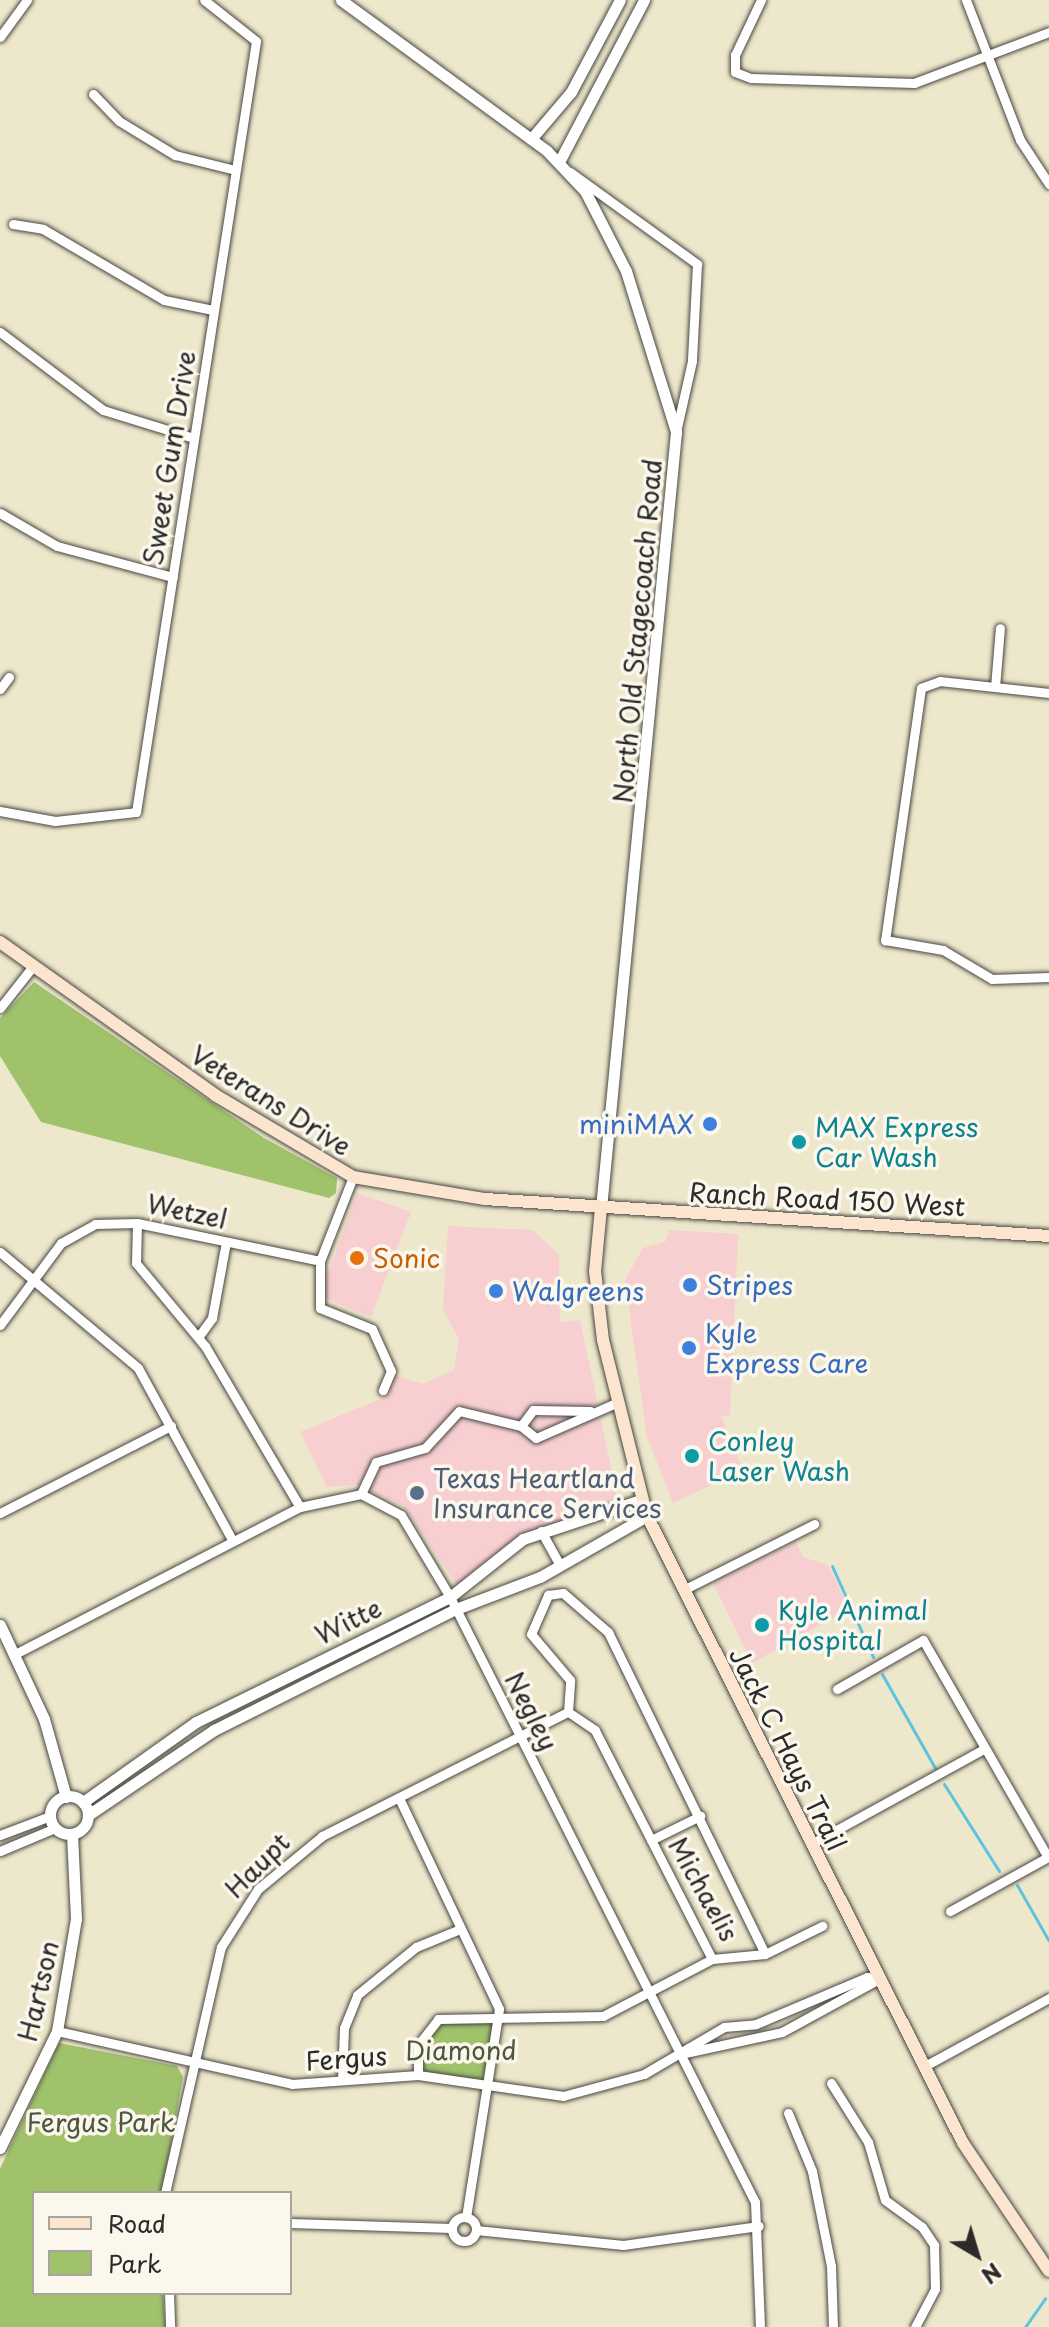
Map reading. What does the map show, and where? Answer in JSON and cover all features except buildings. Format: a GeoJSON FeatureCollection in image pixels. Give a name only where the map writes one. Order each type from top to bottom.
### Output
{"type":"FeatureCollection","features":[{"type":"Feature","properties":{"kind":"main road","name":"Veterans Drive"},"geometry":{"type":"LineString","coordinates":[[0,942],[215,1095],[353,1177],[485,1199],[601,1208]]}},
{"type":"Feature","properties":{"kind":"main road","name":"Ranch Road 150 West"},"geometry":{"type":"LineString","coordinates":[[601,1208],[1049,1236]]}},
{"type":"Feature","properties":{"kind":"main road","name":"Jack C Hays Trail"},"geometry":{"type":"LineString","coordinates":[[601,1208],[595,1271],[614,1404],[647,1516],[923,2067],[1011,2224],[1049,2271]]}},
{"type":"Feature","properties":{"kind":"street"},"geometry":{"type":"LineString","coordinates":[[0,37],[27,0]]}},
{"type":"Feature","properties":{"kind":"street","name":"Sweet Gum Drive"},"geometry":{"type":"LineString","coordinates":[[0,811],[55,821],[136,812],[256,41],[204,0]]}},
{"type":"Feature","properties":{"kind":"street","name":"North Old Stagecoach Road"},"geometry":{"type":"LineString","coordinates":[[341,0],[531,139],[570,172],[626,271],[676,432],[666,597],[601,1208]]}},
{"type":"Feature","properties":{"kind":"street"},"geometry":{"type":"LineString","coordinates":[[531,139],[571,92],[620,0]]}},
{"type":"Feature","properties":{"kind":"street"},"geometry":{"type":"LineString","coordinates":[[559,162],[644,0]]}},
{"type":"Feature","properties":{"kind":"street"},"geometry":{"type":"LineString","coordinates":[[761,0],[735,55],[735,72],[751,78],[914,83],[986,59],[1049,32]]}},
{"type":"Feature","properties":{"kind":"street"},"geometry":{"type":"LineString","coordinates":[[966,0],[986,59],[1028,156],[1049,184]]}},
{"type":"Feature","properties":{"kind":"street"},"geometry":{"type":"LineString","coordinates":[[93,94],[119,121],[175,155],[235,170]]}},
{"type":"Feature","properties":{"kind":"street"},"geometry":{"type":"LineString","coordinates":[[570,172],[697,264],[692,361],[676,432]]}},
{"type":"Feature","properties":{"kind":"street"},"geometry":{"type":"LineString","coordinates":[[13,224],[43,229],[164,300],[213,310]]}},
{"type":"Feature","properties":{"kind":"street"},"geometry":{"type":"LineString","coordinates":[[0,332],[103,410],[194,438]]}},
{"type":"Feature","properties":{"kind":"street"},"geometry":{"type":"LineString","coordinates":[[0,513],[57,546],[173,577]]}},
{"type":"Feature","properties":{"kind":"street"},"geometry":{"type":"LineString","coordinates":[[995,687],[1000,628]]}},
{"type":"Feature","properties":{"kind":"street"},"geometry":{"type":"LineString","coordinates":[[0,689],[9,677]]}},
{"type":"Feature","properties":{"kind":"street"},"geometry":{"type":"LineString","coordinates":[[1049,693],[931,681],[921,688],[885,940],[943,950],[1002,982],[1049,977]]}},
{"type":"Feature","properties":{"kind":"street"},"geometry":{"type":"LineString","coordinates":[[0,1008],[33,966]]}},
{"type":"Feature","properties":{"kind":"street"},"geometry":{"type":"LineString","coordinates":[[353,1177],[320,1261],[320,1308],[372,1329],[391,1371],[383,1390]]}},
{"type":"Feature","properties":{"kind":"street"},"geometry":{"type":"LineString","coordinates":[[137,1223],[136,1263],[199,1336],[300,1507]]}},
{"type":"Feature","properties":{"kind":"street","name":"Wetzel"},"geometry":{"type":"LineString","coordinates":[[0,1325],[36,1277],[79,1230],[137,1223],[320,1261]]}},
{"type":"Feature","properties":{"kind":"street"},"geometry":{"type":"LineString","coordinates":[[199,1336],[212,1318],[226,1242]]}},
{"type":"Feature","properties":{"kind":"street"},"geometry":{"type":"LineString","coordinates":[[0,1252],[36,1277],[138,1368],[232,1540]]}},
{"type":"Feature","properties":{"kind":"street"},"geometry":{"type":"LineString","coordinates":[[15,1654],[300,1507],[361,1494],[376,1462],[425,1448],[459,1411],[521,1426],[536,1438],[590,1411],[614,1404]]}},
{"type":"Feature","properties":{"kind":"street"},"geometry":{"type":"LineString","coordinates":[[521,1426],[533,1410],[590,1411]]}},
{"type":"Feature","properties":{"kind":"street"},"geometry":{"type":"LineString","coordinates":[[0,1513],[171,1426]]}},
{"type":"Feature","properties":{"kind":"street","name":"Negley"},"geometry":{"type":"LineString","coordinates":[[361,1494],[401,1515],[450,1597],[682,2054],[759,2226],[760,2327]]}},
{"type":"Feature","properties":{"kind":"street","name":"Witte"},"geometry":{"type":"LineString","coordinates":[[83,1802],[164,1747],[253,1693],[450,1597],[541,1531],[641,1500]]}},
{"type":"Feature","properties":{"kind":"street","name":"Witte"},"geometry":{"type":"LineString","coordinates":[[88,1815],[173,1758],[259,1707],[456,1609],[540,1577],[647,1516]]}},
{"type":"Feature","properties":{"kind":"street"},"geometry":{"type":"LineString","coordinates":[[683,1590],[814,1524]]}},
{"type":"Feature","properties":{"kind":"street"},"geometry":{"type":"LineString","coordinates":[[541,1531],[559,1564]]}},
{"type":"Feature","properties":{"kind":"street"},"geometry":{"type":"LineString","coordinates":[[540,1577],[548,1595],[531,1634],[570,1680],[568,1712]]}},
{"type":"Feature","properties":{"kind":"street","name":"Michaelis"},"geometry":{"type":"LineString","coordinates":[[548,1595],[574,1599],[608,1632],[765,1954],[712,1959],[595,1730],[568,1712]]}},
{"type":"Feature","properties":{"kind":"street"},"geometry":{"type":"LineString","coordinates":[[0,1625],[15,1654],[66,1797]]}},
{"type":"Feature","properties":{"kind":"street"},"geometry":{"type":"LineString","coordinates":[[837,1689],[923,1640],[1048,1857],[950,1911]]}},
{"type":"Feature","properties":{"kind":"street"},"geometry":{"type":"LineString","coordinates":[[253,1693],[259,1707]]}},
{"type":"Feature","properties":{"kind":"street","name":"Haupt"},"geometry":{"type":"LineString","coordinates":[[165,2191],[191,2063],[236,1916],[294,1855],[568,1712]]}},
{"type":"Feature","properties":{"kind":"street"},"geometry":{"type":"LineString","coordinates":[[164,1747],[173,1758]]}},
{"type":"Feature","properties":{"kind":"street"},"geometry":{"type":"LineString","coordinates":[[811,1844],[984,1749]]}},
{"type":"Feature","properties":{"kind":"street"},"geometry":{"type":"LineString","coordinates":[[0,1851],[55,1828],[72,1834],[88,1815],[83,1802],[66,1797]]}},
{"type":"Feature","properties":{"kind":"street"},"geometry":{"type":"LineString","coordinates":[[0,1835],[50,1816],[66,1797]]}},
{"type":"Feature","properties":{"kind":"street"},"geometry":{"type":"LineString","coordinates":[[292,2223],[452,2228],[466,2217],[500,2020],[399,1798]]}},
{"type":"Feature","properties":{"kind":"street"},"geometry":{"type":"LineString","coordinates":[[50,1816],[55,1828]]}},
{"type":"Feature","properties":{"kind":"street"},"geometry":{"type":"LineString","coordinates":[[651,1840],[700,1816]]}},
{"type":"Feature","properties":{"kind":"street","name":"Hartson"},"geometry":{"type":"LineString","coordinates":[[0,2148],[57,2031],[75,1934],[72,1834]]}},
{"type":"Feature","properties":{"kind":"street"},"geometry":{"type":"LineString","coordinates":[[765,1954],[822,1926]]}},
{"type":"Feature","properties":{"kind":"street"},"geometry":{"type":"LineString","coordinates":[[342,2080],[344,2028],[357,1995],[416,1947],[460,1929]]}},
{"type":"Feature","properties":{"kind":"street"},"geometry":{"type":"LineString","coordinates":[[418,2075],[426,2027],[453,2016],[500,2020],[603,2016],[712,1959]]}},
{"type":"Feature","properties":{"kind":"street","name":"Fergus"},"geometry":{"type":"LineString","coordinates":[[57,2031],[292,2084],[418,2075],[489,2089],[563,2096],[644,2074],[724,2027],[756,2024],[867,1977],[879,1979]]}},
{"type":"Feature","properties":{"kind":"street","name":"Fergus"},"geometry":{"type":"LineString","coordinates":[[682,2054],[782,2032],[879,1979]]}},
{"type":"Feature","properties":{"kind":"street"},"geometry":{"type":"LineString","coordinates":[[923,2067],[1049,1998]]}},
{"type":"Feature","properties":{"kind":"street"},"geometry":{"type":"LineString","coordinates":[[831,2083],[862,2129],[885,2200],[922,2227],[934,2245],[935,2289],[915,2327]]}},
{"type":"Feature","properties":{"kind":"street"},"geometry":{"type":"LineString","coordinates":[[788,2113],[812,2171],[831,2266],[833,2327]]}},
{"type":"Feature","properties":{"kind":"street"},"geometry":{"type":"LineString","coordinates":[[466,2217],[476,2230]]}},
{"type":"Feature","properties":{"kind":"street"},"geometry":{"type":"LineString","coordinates":[[452,2228],[461,2240],[476,2230],[623,2245],[759,2226]]}},
{"type":"Feature","properties":{"kind":"street"},"geometry":{"type":"LineString","coordinates":[[169,2295],[170,2327]]}},
{"type":"Feature","properties":{"kind":"shaded area"},"geometry":{"type":"Polygon","coordinates":[[[357,1193],[411,1212],[371,1317],[320,1296],[357,1193]]]}},
{"type":"Feature","properties":{"kind":"shaded area"},"geometry":{"type":"Polygon","coordinates":[[[448,1226],[533,1230],[559,1255],[560,1322],[580,1320],[618,1501],[520,1537],[458,1586],[402,1505],[357,1485],[327,1487],[300,1432],[386,1397],[397,1376],[423,1384],[454,1370],[459,1339],[443,1310],[448,1226]]]}},
{"type":"Feature","properties":{"kind":"shaded area"},"geometry":{"type":"Polygon","coordinates":[[[669,1230],[738,1234],[730,1415],[721,1416],[743,1470],[673,1503],[647,1437],[625,1280],[643,1248],[665,1242],[669,1230]]]}},
{"type":"Feature","properties":{"kind":"shaded area"},"geometry":{"type":"Polygon","coordinates":[[[796,1542],[803,1557],[828,1565],[849,1609],[752,1663],[713,1583],[796,1542]]]}},
{"type":"Feature","properties":{"kind":"green space"},"geometry":{"type":"Polygon","coordinates":[[[34,982],[264,1138],[337,1178],[336,1193],[329,1198],[41,1122],[0,1056],[0,1018],[34,982]]]}},
{"type":"Feature","properties":{"kind":"green space","name":"Diamond"},"geometry":{"type":"Polygon","coordinates":[[[439,2020],[499,2021],[489,2088],[419,2075],[419,2045],[439,2020]]]}},
{"type":"Feature","properties":{"kind":"green space","name":"Fergus Park"},"geometry":{"type":"Polygon","coordinates":[[[59,2043],[177,2066],[183,2077],[162,2191],[32,2191],[32,2295],[163,2295],[165,2327],[0,2327],[0,2169],[59,2043]]]}},
{"type":"Feature","properties":{"kind":"waterway"},"geometry":{"type":"LineString","coordinates":[[832,1566],[873,1657]]}},
{"type":"Feature","properties":{"kind":"waterway"},"geometry":{"type":"LineString","coordinates":[[882,1674],[935,1768]]}},
{"type":"Feature","properties":{"kind":"waterway"},"geometry":{"type":"LineString","coordinates":[[944,1784],[999,1871]]}},
{"type":"Feature","properties":{"kind":"waterway"},"geometry":{"type":"LineString","coordinates":[[1017,1885],[1049,1941]]}},
{"type":"Feature","properties":{"kind":"waterway"},"geometry":{"type":"LineString","coordinates":[[1025,2327],[1045,2298]]}},
{"type":"Feature","properties":{"kind":"place","name":"miniMAX"},"geometry":{"type":"Point","coordinates":[710,1124]}},
{"type":"Feature","properties":{"kind":"place","name":"MAX Express Car Wash"},"geometry":{"type":"Point","coordinates":[799,1142]}},
{"type":"Feature","properties":{"kind":"place","name":"Sonic"},"geometry":{"type":"Point","coordinates":[357,1258]}},
{"type":"Feature","properties":{"kind":"place","name":"Stripes"},"geometry":{"type":"Point","coordinates":[690,1285]}},
{"type":"Feature","properties":{"kind":"place","name":"Walgreens"},"geometry":{"type":"Point","coordinates":[496,1291]}},
{"type":"Feature","properties":{"kind":"place","name":"Kyle Express Care"},"geometry":{"type":"Point","coordinates":[689,1348]}},
{"type":"Feature","properties":{"kind":"place","name":"Conley Laser Wash"},"geometry":{"type":"Point","coordinates":[692,1456]}},
{"type":"Feature","properties":{"kind":"place","name":"Texas Heartland Insurance Services"},"geometry":{"type":"Point","coordinates":[417,1493]}},
{"type":"Feature","properties":{"kind":"place","name":"Kyle Animal Hospital"},"geometry":{"type":"Point","coordinates":[762,1625]}}]}
